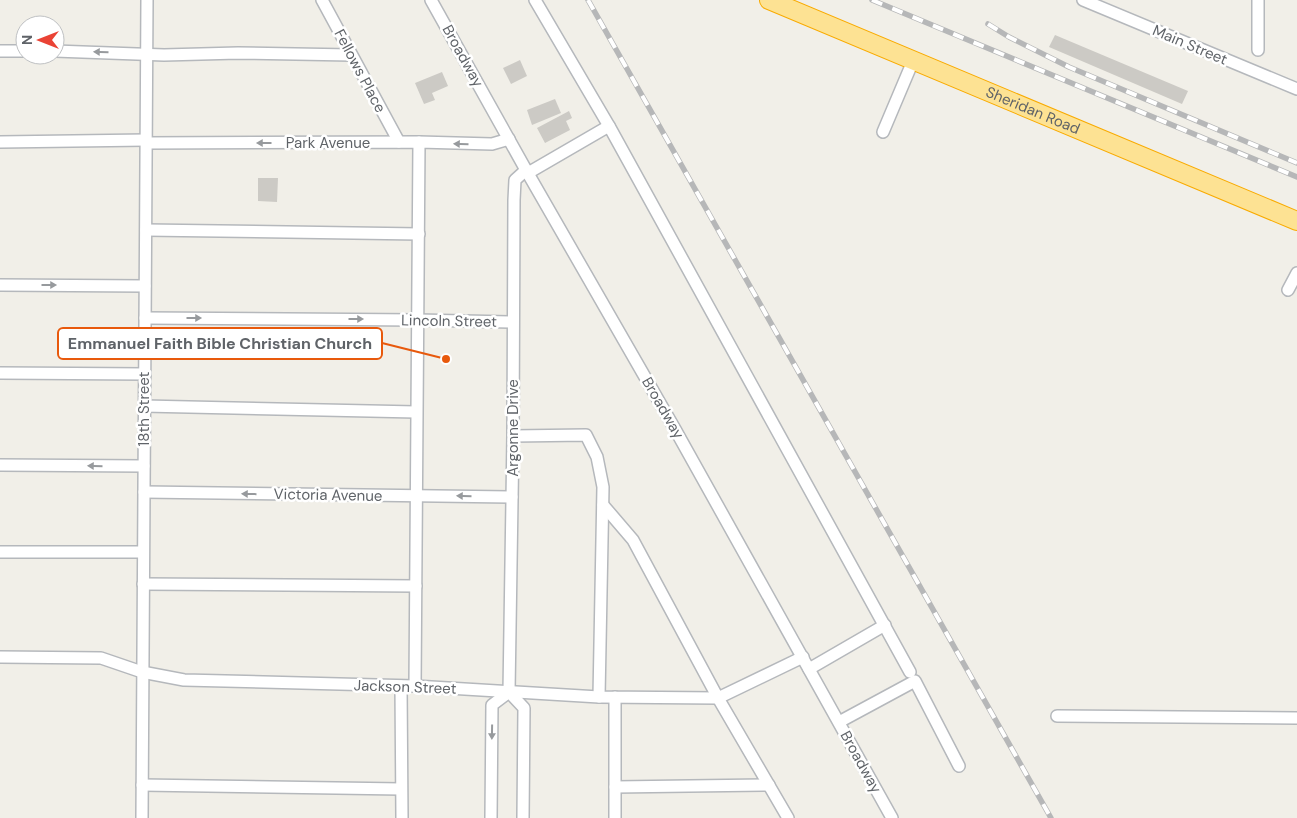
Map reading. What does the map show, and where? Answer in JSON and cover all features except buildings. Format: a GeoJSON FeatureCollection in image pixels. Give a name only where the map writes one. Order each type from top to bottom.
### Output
{"type":"FeatureCollection","features":[{"type":"Feature","properties":{"kind":"highway","name":"Sheridan Road"},"geometry":{"type":"LineString","coordinates":[[769,0],[1297,221]]}},
{"type":"Feature","properties":{"kind":"street","name":"18th Street"},"geometry":{"type":"LineString","coordinates":[[142,818],[147,0]]}},
{"type":"Feature","properties":{"kind":"street","name":"Fellows Place"},"geometry":{"type":"LineString","coordinates":[[322,0],[399,142]]}},
{"type":"Feature","properties":{"kind":"street","name":"Broadway"},"geometry":{"type":"LineString","coordinates":[[432,0],[527,172],[803,657],[892,818]]}},
{"type":"Feature","properties":{"kind":"street"},"geometry":{"type":"LineString","coordinates":[[535,0],[609,126],[910,672]]}},
{"type":"Feature","properties":{"kind":"street","name":"Main Street"},"geometry":{"type":"LineString","coordinates":[[1083,0],[1297,90]]}},
{"type":"Feature","properties":{"kind":"street"},"geometry":{"type":"LineString","coordinates":[[1258,0],[1258,50]]}},
{"type":"Feature","properties":{"kind":"street"},"geometry":{"type":"LineString","coordinates":[[0,50],[15,51]]}},
{"type":"Feature","properties":{"kind":"street"},"geometry":{"type":"LineString","coordinates":[[65,52],[147,53],[164,55],[238,53],[351,55]]}},
{"type":"Feature","properties":{"kind":"street"},"geometry":{"type":"LineString","coordinates":[[883,132],[914,61]]}},
{"type":"Feature","properties":{"kind":"street"},"geometry":{"type":"LineString","coordinates":[[527,172],[609,126]]}},
{"type":"Feature","properties":{"kind":"street","name":"Park Avenue"},"geometry":{"type":"LineString","coordinates":[[0,142],[419,142],[492,144],[509,139]]}},
{"type":"Feature","properties":{"kind":"street"},"geometry":{"type":"LineString","coordinates":[[415,686],[419,142]]}},
{"type":"Feature","properties":{"kind":"street","name":"Argonne Drive"},"geometry":{"type":"LineString","coordinates":[[509,692],[515,180],[527,172]]}},
{"type":"Feature","properties":{"kind":"street"},"geometry":{"type":"LineString","coordinates":[[146,230],[419,234]]}},
{"type":"Feature","properties":{"kind":"street"},"geometry":{"type":"LineString","coordinates":[[1288,290],[1297,273]]}},
{"type":"Feature","properties":{"kind":"street"},"geometry":{"type":"LineString","coordinates":[[0,284],[145,286]]}},
{"type":"Feature","properties":{"kind":"street","name":"Lincoln Street"},"geometry":{"type":"LineString","coordinates":[[145,318],[513,322]]}},
{"type":"Feature","properties":{"kind":"street"},"geometry":{"type":"LineString","coordinates":[[0,373],[145,374]]}},
{"type":"Feature","properties":{"kind":"street"},"geometry":{"type":"LineString","coordinates":[[144,406],[416,412]]}},
{"type":"Feature","properties":{"kind":"street"},"geometry":{"type":"LineString","coordinates":[[513,436],[586,435],[597,458],[603,487],[599,697]]}},
{"type":"Feature","properties":{"kind":"street"},"geometry":{"type":"LineString","coordinates":[[0,464],[144,466]]}},
{"type":"Feature","properties":{"kind":"street","name":"Victoria Avenue"},"geometry":{"type":"LineString","coordinates":[[144,492],[512,497]]}},
{"type":"Feature","properties":{"kind":"street"},"geometry":{"type":"LineString","coordinates":[[603,505],[633,540],[718,698],[788,818]]}},
{"type":"Feature","properties":{"kind":"street"},"geometry":{"type":"LineString","coordinates":[[0,552],[144,552]]}},
{"type":"Feature","properties":{"kind":"street"},"geometry":{"type":"LineString","coordinates":[[143,584],[416,586]]}},
{"type":"Feature","properties":{"kind":"street"},"geometry":{"type":"LineString","coordinates":[[809,668],[885,625]]}},
{"type":"Feature","properties":{"kind":"street","name":"Jackson Street"},"geometry":{"type":"LineString","coordinates":[[0,657],[101,658],[142,672],[184,680],[415,686],[599,697],[718,698],[803,657]]}},
{"type":"Feature","properties":{"kind":"street"},"geometry":{"type":"LineString","coordinates":[[839,722],[915,681],[959,766]]}},
{"type":"Feature","properties":{"kind":"street"},"geometry":{"type":"LineString","coordinates":[[400,686],[402,818]]}},
{"type":"Feature","properties":{"kind":"street"},"geometry":{"type":"LineString","coordinates":[[491,818],[492,705],[509,692],[524,708],[523,818]]}},
{"type":"Feature","properties":{"kind":"street"},"geometry":{"type":"LineString","coordinates":[[615,697],[615,818]]}},
{"type":"Feature","properties":{"kind":"street"},"geometry":{"type":"LineString","coordinates":[[1056,716],[1297,718]]}},
{"type":"Feature","properties":{"kind":"street"},"geometry":{"type":"LineString","coordinates":[[615,787],[769,784]]}},
{"type":"Feature","properties":{"kind":"street"},"geometry":{"type":"LineString","coordinates":[[142,785],[402,789]]}},
{"type":"Feature","properties":{"kind":"railway"},"geometry":{"type":"LineString","coordinates":[[588,0],[1051,818]]}},
{"type":"Feature","properties":{"kind":"railway"},"geometry":{"type":"LineString","coordinates":[[872,0],[1297,177]]}},
{"type":"Feature","properties":{"kind":"railway"},"geometry":{"type":"LineString","coordinates":[[988,24],[1009,37],[1069,67],[1297,163]]}},
{"type":"Feature","properties":{"kind":"place","name":"Emmanuel Faith Bible Christian Church"},"geometry":{"type":"Point","coordinates":[446,359]}}]}
